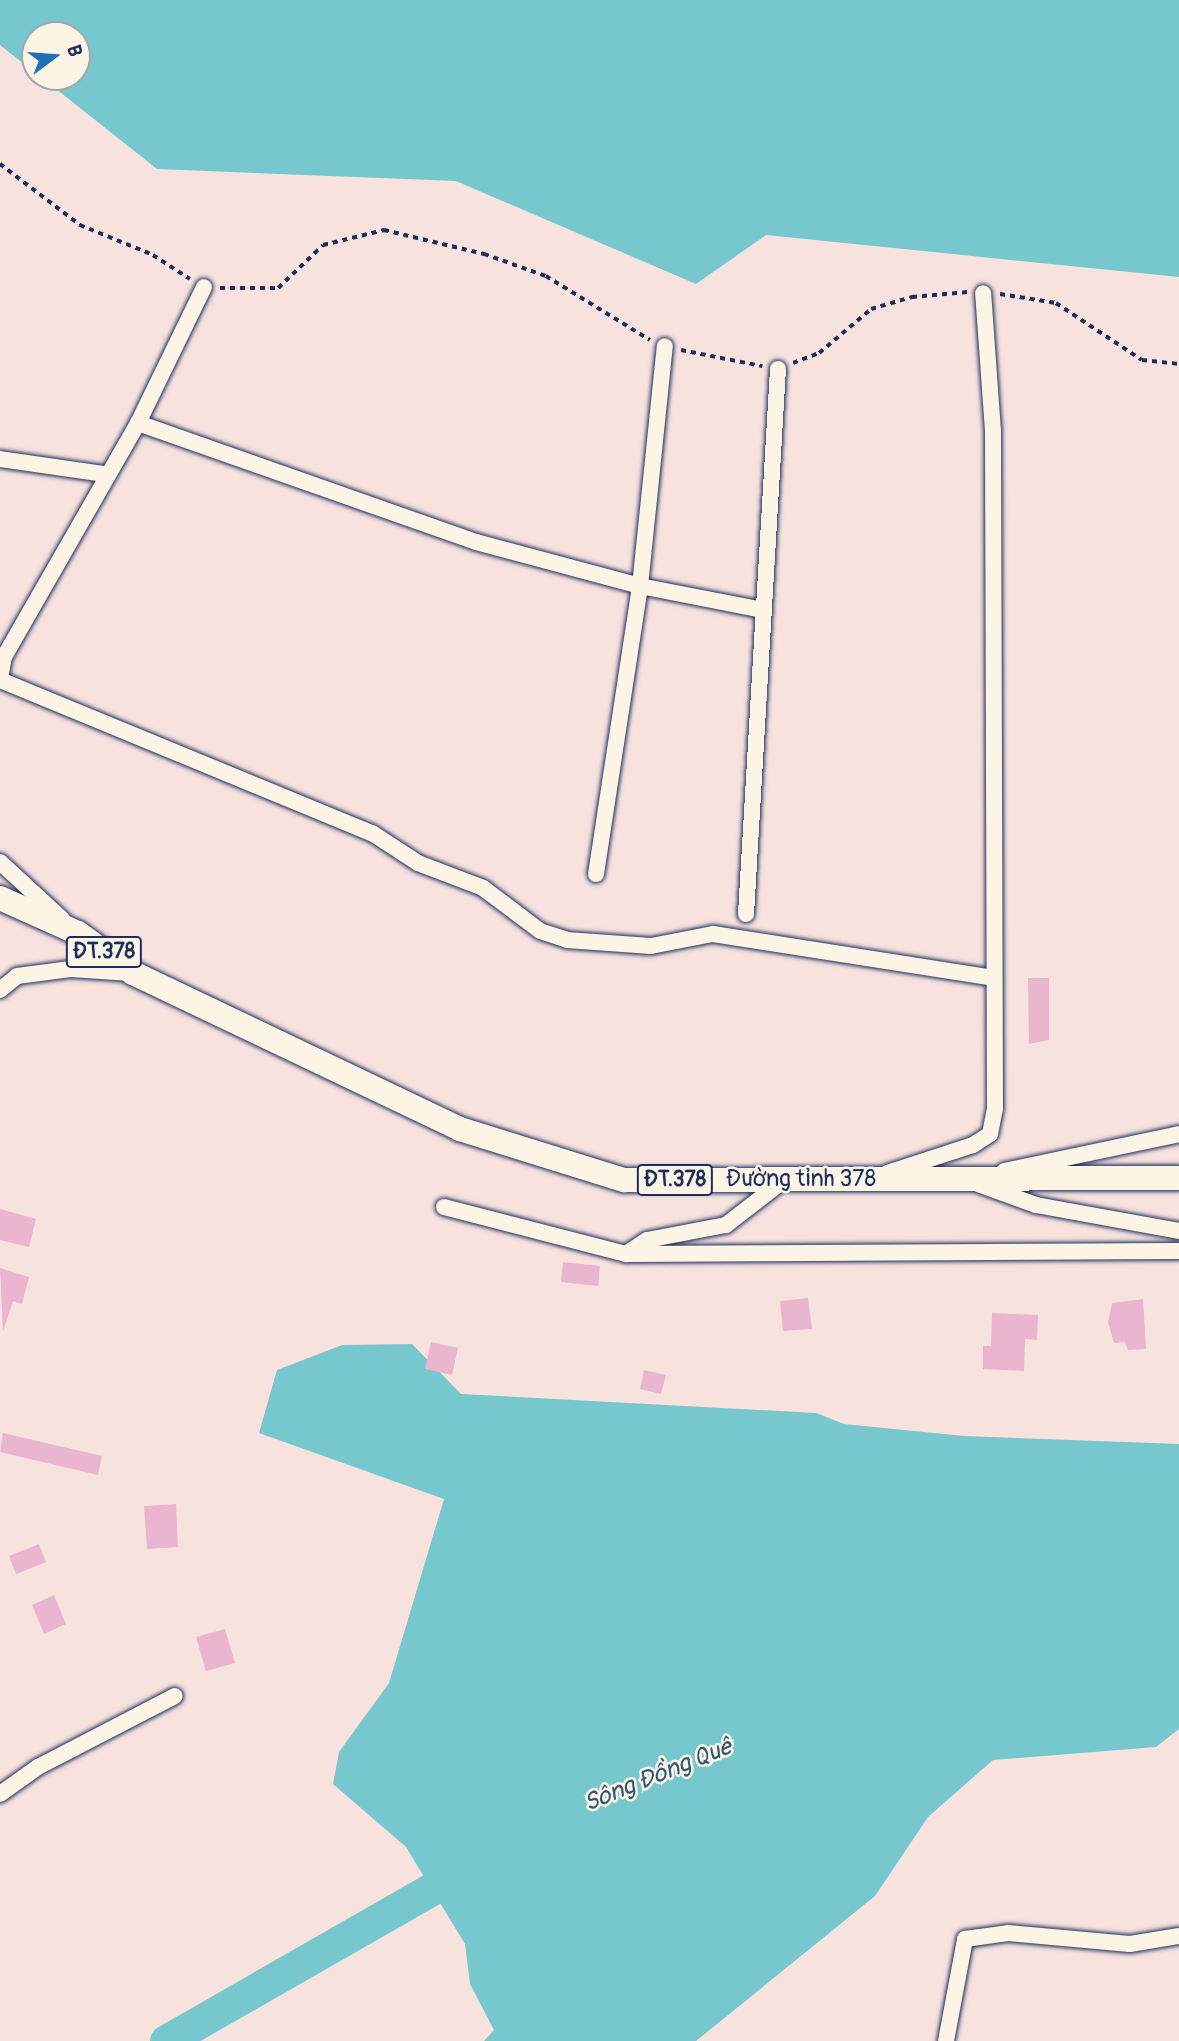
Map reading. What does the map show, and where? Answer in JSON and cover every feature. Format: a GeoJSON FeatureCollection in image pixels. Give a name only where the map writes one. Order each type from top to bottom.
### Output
{"type":"FeatureCollection","features":[{"type":"Feature","properties":{"kind":"main road","name":"ĐT.378"},"geometry":{"type":"LineString","coordinates":[[0,898],[78,933],[133,973]]}},
{"type":"Feature","properties":{"kind":"main road","name":"Đường tỉnh 378"},"geometry":{"type":"LineString","coordinates":[[133,973],[460,1129],[624,1181],[1179,1178]]}},
{"type":"Feature","properties":{"kind":"street"},"geometry":{"type":"LineString","coordinates":[[204,287],[138,423],[104,474],[4,657],[0,680],[372,833],[418,863],[483,888],[540,931],[566,940],[651,946],[713,934],[994,978]]}},
{"type":"Feature","properties":{"kind":"street"},"geometry":{"type":"LineString","coordinates":[[871,1179],[973,1145],[990,1133],[995,1109],[993,431],[983,293]]}},
{"type":"Feature","properties":{"kind":"street"},"geometry":{"type":"LineString","coordinates":[[596,874],[640,586],[665,346]]}},
{"type":"Feature","properties":{"kind":"street"},"geometry":{"type":"LineString","coordinates":[[746,914],[778,369]]}},
{"type":"Feature","properties":{"kind":"street"},"geometry":{"type":"LineString","coordinates":[[138,423],[476,542],[640,586],[764,610]]}},
{"type":"Feature","properties":{"kind":"street"},"geometry":{"type":"LineString","coordinates":[[0,459],[104,474]]}},
{"type":"Feature","properties":{"kind":"street"},"geometry":{"type":"LineString","coordinates":[[0,862],[78,933]]}},
{"type":"Feature","properties":{"kind":"street"},"geometry":{"type":"LineString","coordinates":[[0,990],[17,976],[71,969],[133,973]]}},
{"type":"Feature","properties":{"kind":"street"},"geometry":{"type":"LineString","coordinates":[[964,1179],[1179,1134]]}},
{"type":"Feature","properties":{"kind":"street"},"geometry":{"type":"LineString","coordinates":[[626,1254],[647,1240],[726,1225],[785,1179]]}},
{"type":"Feature","properties":{"kind":"street"},"geometry":{"type":"LineString","coordinates":[[964,1179],[1036,1205],[1179,1231]]}},
{"type":"Feature","properties":{"kind":"street"},"geometry":{"type":"LineString","coordinates":[[444,1206],[626,1254],[1179,1251]]}},
{"type":"Feature","properties":{"kind":"street"},"geometry":{"type":"LineString","coordinates":[[0,1794],[38,1767],[175,1696]]}},
{"type":"Feature","properties":{"kind":"street"},"geometry":{"type":"LineString","coordinates":[[946,2041],[965,1939],[1008,1933],[1130,1944],[1179,1936]]}},
{"type":"Feature","properties":{"kind":"path"},"geometry":{"type":"LineString","coordinates":[[0,164],[80,226],[153,255],[204,287],[278,288],[323,245],[384,230],[484,254],[546,276],[630,333],[665,346],[778,369],[819,352],[871,309],[912,297],[983,293],[1056,303],[1142,360],[1179,364]]}},
{"type":"Feature","properties":{"kind":"water"},"geometry":{"type":"Polygon","coordinates":[[[0,0],[1179,0],[1179,277],[766,235],[696,284],[456,181],[157,169],[59,91],[91,91],[91,21],[21,21],[21,62],[0,45],[0,0]]]}},
{"type":"Feature","properties":{"kind":"water"},"geometry":{"type":"Polygon","coordinates":[[[412,1344],[461,1394],[816,1413],[844,1424],[964,1436],[1179,1444],[1179,1729],[1156,1747],[993,1760],[928,1817],[875,1896],[696,2041],[484,2041],[494,2030],[470,1984],[465,1944],[406,1847],[333,1784],[339,1752],[389,1683],[444,1499],[259,1433],[277,1370],[342,1345],[412,1344]]]}},
{"type":"Feature","properties":{"kind":"building"},"geometry":{"type":"Polygon","coordinates":[[[1028,978],[1049,978],[1049,1040],[1029,1044],[1028,978]]]}},
{"type":"Feature","properties":{"kind":"building"},"geometry":{"type":"Polygon","coordinates":[[[0,1209],[36,1219],[29,1247],[0,1240],[0,1209]]]}},
{"type":"Feature","properties":{"kind":"building"},"geometry":{"type":"Polygon","coordinates":[[[563,1262],[600,1266],[598,1286],[561,1282],[563,1262]]]}},
{"type":"Feature","properties":{"kind":"building"},"geometry":{"type":"Polygon","coordinates":[[[0,1268],[29,1277],[22,1304],[13,1301],[3,1331],[0,1268]]]}},
{"type":"Feature","properties":{"kind":"building"},"geometry":{"type":"Polygon","coordinates":[[[808,1298],[812,1329],[783,1331],[780,1301],[808,1298]]]}},
{"type":"Feature","properties":{"kind":"building"},"geometry":{"type":"Polygon","coordinates":[[[1143,1299],[1146,1349],[1128,1350],[1125,1342],[1114,1343],[1108,1322],[1112,1303],[1143,1299]]]}},
{"type":"Feature","properties":{"kind":"building"},"geometry":{"type":"Polygon","coordinates":[[[992,1313],[1038,1315],[1037,1340],[1025,1339],[1024,1371],[983,1369],[983,1346],[991,1346],[992,1313]]]}},
{"type":"Feature","properties":{"kind":"building"},"geometry":{"type":"Polygon","coordinates":[[[431,1342],[458,1348],[452,1375],[425,1369],[431,1342]]]}},
{"type":"Feature","properties":{"kind":"building"},"geometry":{"type":"Polygon","coordinates":[[[644,1370],[666,1375],[661,1394],[640,1389],[644,1370]]]}},
{"type":"Feature","properties":{"kind":"building"},"geometry":{"type":"Polygon","coordinates":[[[3,1433],[102,1456],[98,1475],[0,1452],[3,1433]]]}},
{"type":"Feature","properties":{"kind":"building"},"geometry":{"type":"Polygon","coordinates":[[[176,1504],[178,1547],[147,1549],[144,1506],[176,1504]]]}},
{"type":"Feature","properties":{"kind":"building"},"geometry":{"type":"Polygon","coordinates":[[[39,1544],[46,1562],[16,1574],[9,1556],[39,1544]]]}},
{"type":"Feature","properties":{"kind":"building"},"geometry":{"type":"Polygon","coordinates":[[[54,1595],[66,1624],[44,1634],[32,1605],[54,1595]]]}},
{"type":"Feature","properties":{"kind":"building"},"geometry":{"type":"Polygon","coordinates":[[[225,1629],[235,1663],[206,1671],[196,1637],[225,1629]]]}},
{"type":"Feature","properties":{"kind":"waterway","name":"Sông Đồng Quê"},"geometry":{"type":"LineString","coordinates":[[166,2041],[470,1867]]}}]}
